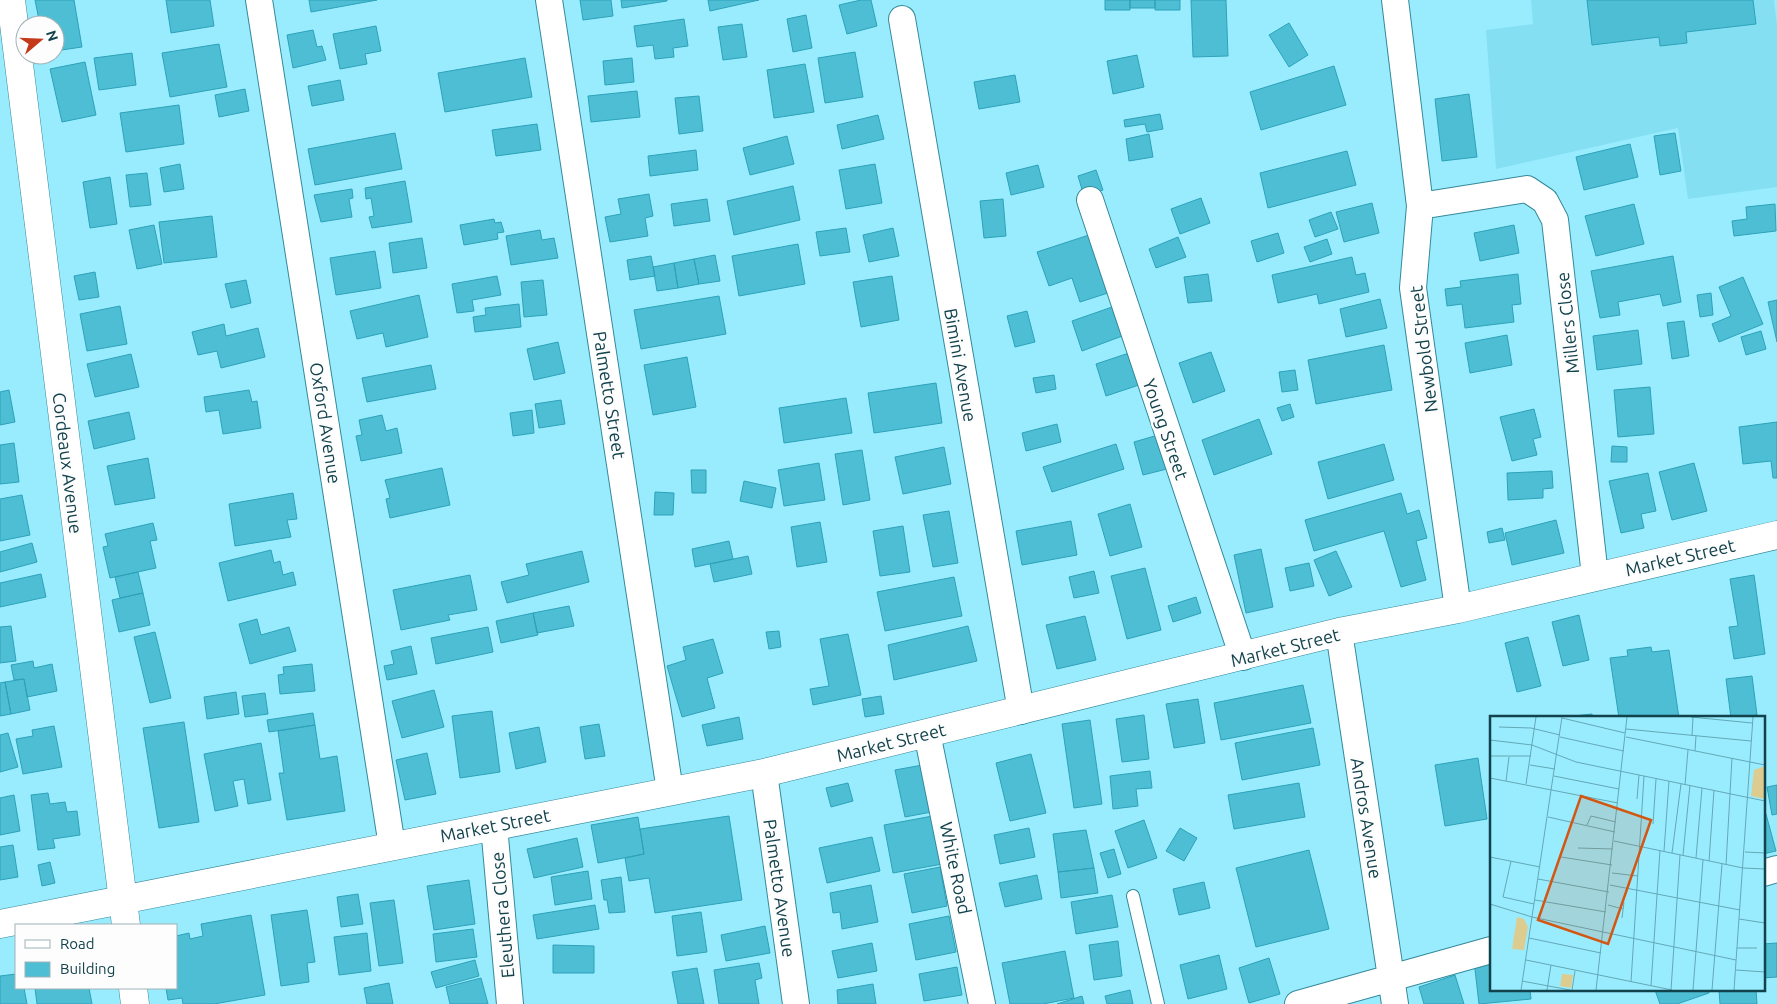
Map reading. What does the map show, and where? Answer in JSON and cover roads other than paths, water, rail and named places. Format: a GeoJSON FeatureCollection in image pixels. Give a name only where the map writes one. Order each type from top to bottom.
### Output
{"type":"FeatureCollection","features":[{"type":"Feature","properties":{"kind":"main road","name":"Cordeaux Avenue"},"geometry":{"type":"LineString","coordinates":[[11,0],[124,912]]}},
{"type":"Feature","properties":{"kind":"main road","name":"Market Street"},"geometry":{"type":"LineString","coordinates":[[0,924],[124,912],[392,846],[764,773],[1243,658],[1339,632],[1458,608],[1777,534]]}},
{"type":"Feature","properties":{"kind":"main road"},"geometry":{"type":"LineString","coordinates":[[134,989],[135,1004]]}},
{"type":"Feature","properties":{"kind":"street","name":"Oxford Avenue"},"geometry":{"type":"LineString","coordinates":[[259,0],[392,846]]}},
{"type":"Feature","properties":{"kind":"street","name":"Palmetto Street"},"geometry":{"type":"LineString","coordinates":[[549,0],[670,790]]}},
{"type":"Feature","properties":{"kind":"street","name":"Newbold Street"},"geometry":{"type":"LineString","coordinates":[[1395,0],[1420,206],[1414,288],[1458,608]]}},
{"type":"Feature","properties":{"kind":"street","name":"Bimini Avenue"},"geometry":{"type":"LineString","coordinates":[[902,19],[1021,711]]}},
{"type":"Feature","properties":{"kind":"street","name":"Millers Close"},"geometry":{"type":"LineString","coordinates":[[1420,206],[1527,189],[1545,201],[1555,220],[1595,576]]}},
{"type":"Feature","properties":{"kind":"street","name":"Young Street"},"geometry":{"type":"LineString","coordinates":[[1090,200],[1243,658]]}},
{"type":"Feature","properties":{"kind":"street","name":"Andros Avenue"},"geometry":{"type":"LineString","coordinates":[[1339,632],[1395,1004]]}},
{"type":"Feature","properties":{"kind":"street","name":"White Road"},"geometry":{"type":"LineString","coordinates":[[927,733],[982,1004]]}},
{"type":"Feature","properties":{"kind":"street","name":"Palmetto Avenue"},"geometry":{"type":"LineString","coordinates":[[764,773],[796,1004]]}},
{"type":"Feature","properties":{"kind":"street","name":"Eleuthera Close"},"geometry":{"type":"LineString","coordinates":[[494,826],[510,1004]]}},
{"type":"Feature","properties":{"kind":"street"},"geometry":{"type":"LineString","coordinates":[[1764,872],[1777,869]]}},
{"type":"Feature","properties":{"kind":"street"},"geometry":{"type":"LineString","coordinates":[[1298,1004],[1490,950]]}},
{"type":"Feature","properties":{"kind":"lane"},"geometry":{"type":"LineString","coordinates":[[1133,896],[1158,1004]]}}]}
